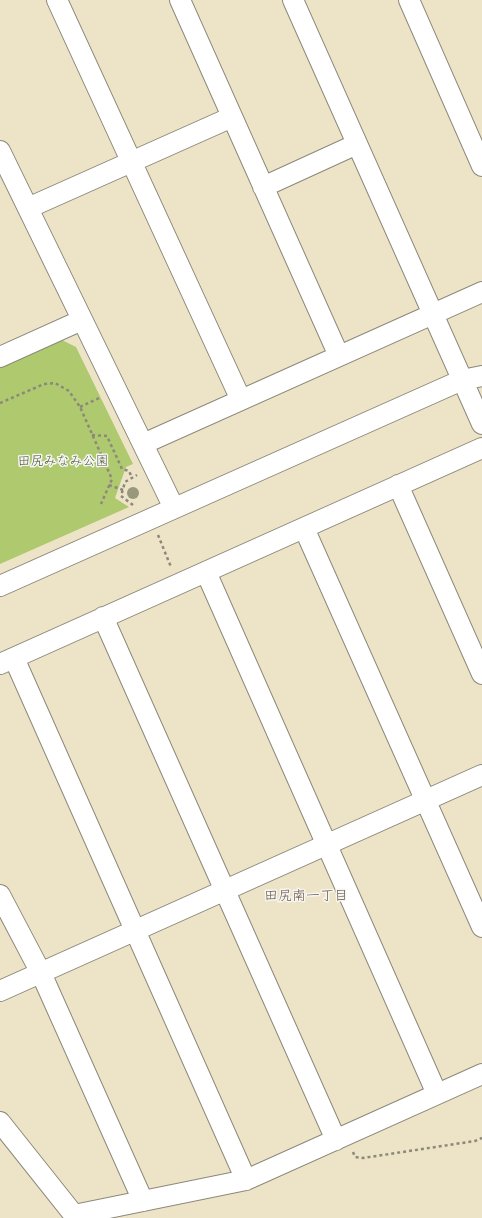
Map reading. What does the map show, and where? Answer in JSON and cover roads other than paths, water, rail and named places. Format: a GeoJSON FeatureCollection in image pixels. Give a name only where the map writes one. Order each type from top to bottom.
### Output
{"type":"FeatureCollection","features":[{"type":"Feature","properties":{"kind":"street"},"geometry":{"type":"LineString","coordinates":[[57,0],[241,400]]}},
{"type":"Feature","properties":{"kind":"street"},"geometry":{"type":"LineString","coordinates":[[180,0],[339,356]]}},
{"type":"Feature","properties":{"kind":"street"},"geometry":{"type":"LineString","coordinates":[[293,0],[482,424]]}},
{"type":"Feature","properties":{"kind":"street"},"geometry":{"type":"LineString","coordinates":[[409,0],[482,166]]}},
{"type":"Feature","properties":{"kind":"street"},"geometry":{"type":"LineString","coordinates":[[28,208],[232,116]]}},
{"type":"Feature","properties":{"kind":"street"},"geometry":{"type":"LineString","coordinates":[[263,187],[357,144]]}},
{"type":"Feature","properties":{"kind":"street"},"geometry":{"type":"LineString","coordinates":[[0,151],[174,508]]}},
{"type":"Feature","properties":{"kind":"street"},"geometry":{"type":"LineString","coordinates":[[143,444],[482,292]]}},
{"type":"Feature","properties":{"kind":"street"},"geometry":{"type":"LineString","coordinates":[[0,357],[82,320]]}},
{"type":"Feature","properties":{"kind":"street"},"geometry":{"type":"LineString","coordinates":[[0,586],[462,380],[482,376]]}},
{"type":"Feature","properties":{"kind":"street"},"geometry":{"type":"LineString","coordinates":[[246,1180],[135,930],[7,661],[482,448]]}},
{"type":"Feature","properties":{"kind":"street"},"geometry":{"type":"LineString","coordinates":[[398,485],[482,674]]}},
{"type":"Feature","properties":{"kind":"street"},"geometry":{"type":"LineString","coordinates":[[304,528],[482,927]]}},
{"type":"Feature","properties":{"kind":"street"},"geometry":{"type":"LineString","coordinates":[[206,572],[437,1094]]}},
{"type":"Feature","properties":{"kind":"street"},"geometry":{"type":"LineString","coordinates":[[104,618],[225,890],[341,1138]]}},
{"type":"Feature","properties":{"kind":"street"},"geometry":{"type":"LineString","coordinates":[[0,991],[482,775]]}},
{"type":"Feature","properties":{"kind":"street"},"geometry":{"type":"LineString","coordinates":[[0,895],[41,973],[143,1201]]}},
{"type":"Feature","properties":{"kind":"street"},"geometry":{"type":"LineString","coordinates":[[0,1122],[74,1215],[246,1180],[482,1074]]}},
{"type":"Feature","properties":{"kind":"district","name":"田尻南一丁目"},"geometry":{"type":"Point","coordinates":[306,896]}},
{"type":"Feature","properties":{"kind":"park label","name":"田尻みなみ公園"},"geometry":{"type":"Point","coordinates":[63,461]}}]}
